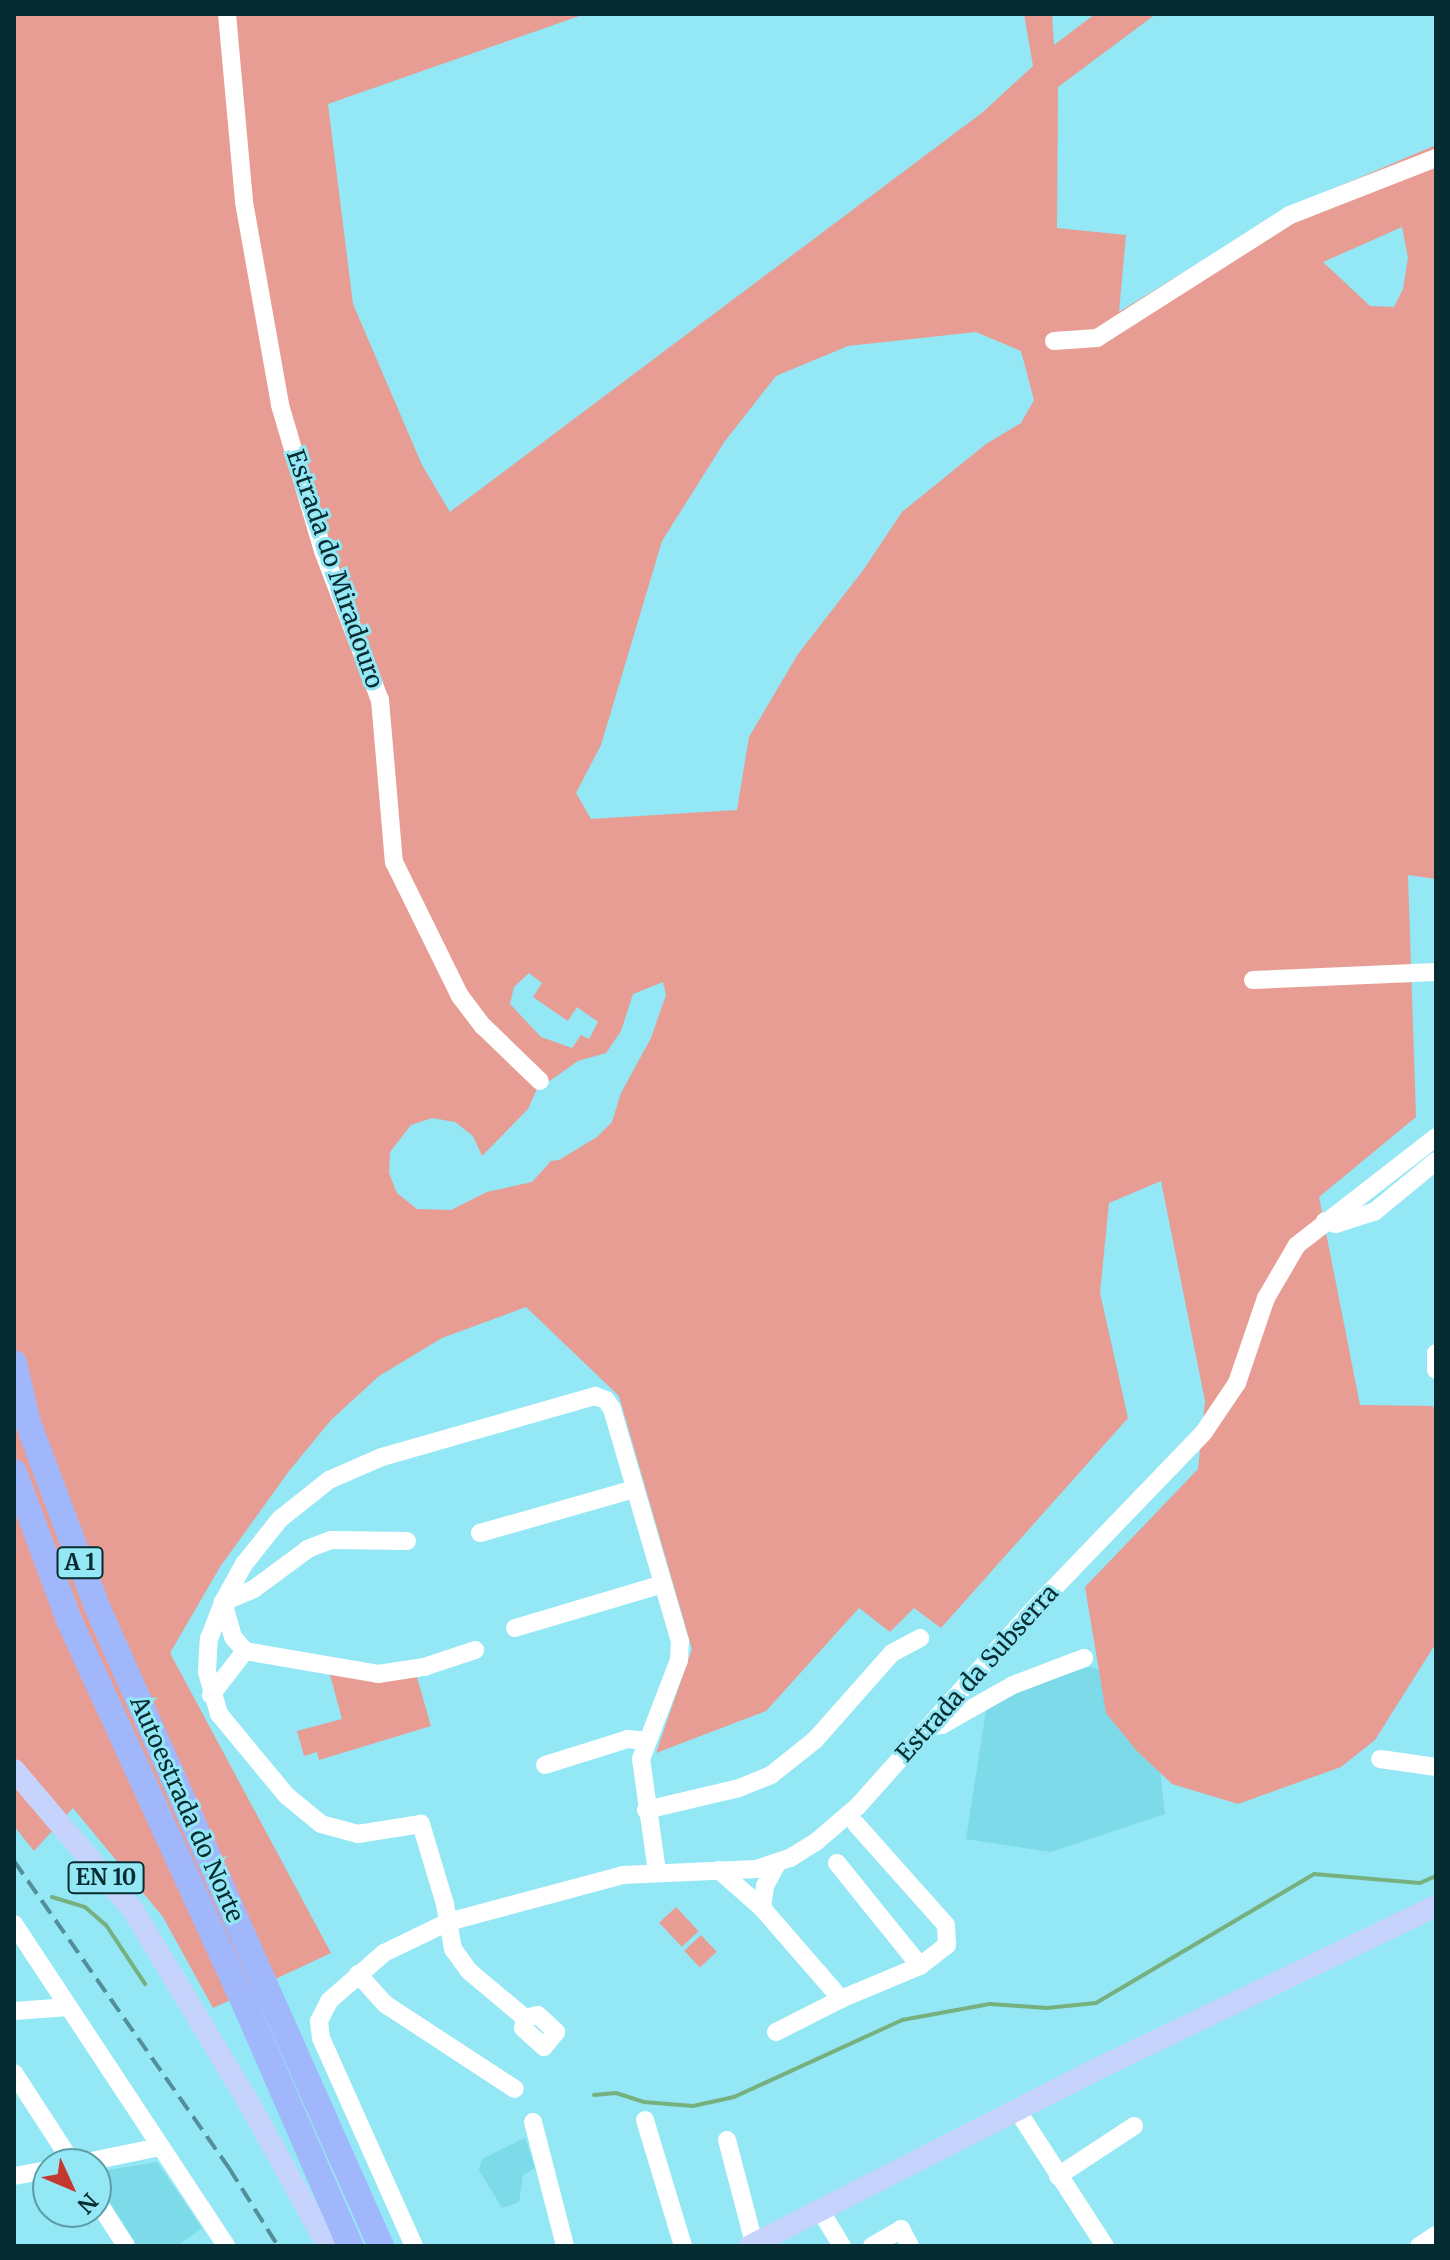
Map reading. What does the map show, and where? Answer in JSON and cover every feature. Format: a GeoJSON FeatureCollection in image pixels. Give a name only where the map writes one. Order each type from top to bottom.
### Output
{"type":"FeatureCollection","features":[{"type":"Feature","properties":{"kind":"highway","name":"Autoestrada do Norte"},"geometry":{"type":"LineString","coordinates":[[14,1363],[28,1423],[98,1609],[381,2246]]}},
{"type":"Feature","properties":{"kind":"highway","name":"Autoestrada do Norte"},"geometry":{"type":"LineString","coordinates":[[14,1472],[69,1620],[241,1995],[350,2246]]}},
{"type":"Feature","properties":{"kind":"main road","name":"EN 10"},"geometry":{"type":"LineString","coordinates":[[14,1770],[133,1910],[260,2123],[328,2246]]}},
{"type":"Feature","properties":{"kind":"main road"},"geometry":{"type":"LineString","coordinates":[[752,2244],[1017,2110],[1436,1906]]}},
{"type":"Feature","properties":{"kind":"street","name":"Estrada do Miradouro"},"geometry":{"type":"LineString","coordinates":[[227,14],[244,202],[280,405],[323,551],[380,700],[394,862],[460,996],[483,1026],[540,1081]]}},
{"type":"Feature","properties":{"kind":"street"},"geometry":{"type":"LineString","coordinates":[[1054,341],[1097,338],[1290,215],[1436,158]]}},
{"type":"Feature","properties":{"kind":"street"},"geometry":{"type":"LineString","coordinates":[[1253,980],[1436,972]]}},
{"type":"Feature","properties":{"kind":"street","name":"Estrada da Subserra"},"geometry":{"type":"LineString","coordinates":[[414,2246],[321,2038],[319,2021],[329,2001],[358,1974],[404,1940],[448,1922],[623,1875],[657,1871],[756,1869],[804,1850],[848,1816],[1029,1614],[1204,1432],[1237,1383],[1266,1298],[1297,1245],[1436,1137]]}},
{"type":"Feature","properties":{"kind":"street"},"geometry":{"type":"LineString","coordinates":[[1325,1221],[1336,1224],[1374,1212],[1436,1161]]}},
{"type":"Feature","properties":{"kind":"street"},"geometry":{"type":"LineString","coordinates":[[1436,1353],[1436,1368]]}},
{"type":"Feature","properties":{"kind":"street"},"geometry":{"type":"LineString","coordinates":[[525,2018],[460,1962],[453,1949],[421,1824],[358,1834],[321,1824],[303,1813],[243,1746],[219,1714],[211,1695],[207,1653],[223,1602],[244,1564],[280,1519],[346,1471],[382,1457],[595,1396],[606,1400],[612,1409],[681,1651],[641,1759],[657,1871]]}},
{"type":"Feature","properties":{"kind":"street"},"geometry":{"type":"LineString","coordinates":[[480,1533],[634,1489]]}},
{"type":"Feature","properties":{"kind":"street"},"geometry":{"type":"LineString","coordinates":[[223,1602],[254,1589],[297,1556],[331,1540],[407,1541]]}},
{"type":"Feature","properties":{"kind":"street"},"geometry":{"type":"LineString","coordinates":[[515,1628],[663,1584]]}},
{"type":"Feature","properties":{"kind":"street"},"geometry":{"type":"LineString","coordinates":[[223,1602],[233,1637],[245,1651],[378,1674],[424,1667],[475,1650]]}},
{"type":"Feature","properties":{"kind":"street"},"geometry":{"type":"LineString","coordinates":[[646,1810],[739,1788],[771,1775],[815,1740],[892,1653],[920,1638]]}},
{"type":"Feature","properties":{"kind":"street"},"geometry":{"type":"LineString","coordinates":[[211,1695],[245,1651]]}},
{"type":"Feature","properties":{"kind":"street"},"geometry":{"type":"LineString","coordinates":[[926,1727],[942,1725],[1013,1685],[1084,1658]]}},
{"type":"Feature","properties":{"kind":"street"},"geometry":{"type":"LineString","coordinates":[[545,1765],[628,1739],[647,1741]]}},
{"type":"Feature","properties":{"kind":"street"},"geometry":{"type":"LineString","coordinates":[[1380,1759],[1436,1767]]}},
{"type":"Feature","properties":{"kind":"street"},"geometry":{"type":"LineString","coordinates":[[776,2032],[841,1999],[920,1966],[947,1945],[949,1932],[946,1925],[856,1824]]}},
{"type":"Feature","properties":{"kind":"street"},"geometry":{"type":"LineString","coordinates":[[762,1908],[765,1886],[778,1862]]}},
{"type":"Feature","properties":{"kind":"street"},"geometry":{"type":"LineString","coordinates":[[837,1863],[920,1966]]}},
{"type":"Feature","properties":{"kind":"street"},"geometry":{"type":"LineString","coordinates":[[719,1870],[762,1908],[841,1999]]}},
{"type":"Feature","properties":{"kind":"street"},"geometry":{"type":"LineString","coordinates":[[14,1924],[226,2246]]}},
{"type":"Feature","properties":{"kind":"street"},"geometry":{"type":"LineString","coordinates":[[358,1974],[385,2004],[515,2089]]}},
{"type":"Feature","properties":{"kind":"street"},"geometry":{"type":"LineString","coordinates":[[14,2011],[69,2007]]}},
{"type":"Feature","properties":{"kind":"street"},"geometry":{"type":"LineString","coordinates":[[14,2073],[64,2148]]}},
{"type":"Feature","properties":{"kind":"street"},"geometry":{"type":"LineString","coordinates":[[1017,2110],[1105,2246]]}},
{"type":"Feature","properties":{"kind":"street"},"geometry":{"type":"LineString","coordinates":[[645,2120],[683,2246]]}},
{"type":"Feature","properties":{"kind":"street"},"geometry":{"type":"LineString","coordinates":[[533,2122],[565,2246]]}},
{"type":"Feature","properties":{"kind":"street"},"geometry":{"type":"LineString","coordinates":[[1058,2176],[1134,2126]]}},
{"type":"Feature","properties":{"kind":"street"},"geometry":{"type":"LineString","coordinates":[[727,2140],[752,2244]]}},
{"type":"Feature","properties":{"kind":"street"},"geometry":{"type":"LineString","coordinates":[[112,2157],[160,2147]]}},
{"type":"Feature","properties":{"kind":"street"},"geometry":{"type":"LineString","coordinates":[[820,2210],[842,2246]]}},
{"type":"Feature","properties":{"kind":"street"},"geometry":{"type":"LineString","coordinates":[[112,2224],[126,2246]]}},
{"type":"Feature","properties":{"kind":"street"},"geometry":{"type":"LineString","coordinates":[[872,2246],[901,2229],[910,2246]]}},
{"type":"Feature","properties":{"kind":"street"},"geometry":{"type":"LineString","coordinates":[[1419,2246],[1436,2235]]}},
{"type":"Feature","properties":{"kind":"shaded area"},"geometry":{"type":"Polygon","coordinates":[[[14,14],[585,14],[328,104],[353,304],[422,465],[450,512],[983,112],[1033,66],[1024,14],[1052,14],[1054,45],[1095,14],[1156,14],[1058,87],[1057,228],[1126,235],[1119,312],[1288,208],[1436,145],[1436,879],[1408,875],[1416,1117],[1319,1197],[1360,1405],[1432,1406],[1436,1411],[1436,1643],[1375,1740],[1341,1767],[1238,1804],[1172,1784],[1136,1750],[1106,1713],[1085,1587],[1198,1469],[1205,1401],[1161,1181],[1109,1203],[1100,1293],[1128,1418],[941,1628],[914,1608],[890,1632],[859,1608],[766,1711],[656,1753],[692,1649],[619,1396],[526,1307],[442,1338],[379,1376],[331,1420],[289,1471],[220,1567],[170,1653],[331,1953],[213,2008],[163,1917],[73,1808],[34,1851],[14,1826],[14,14]],[[1402,227],[1323,262],[1370,306],[1394,307],[1403,289],[1408,258],[1402,227]],[[976,332],[848,346],[776,376],[725,441],[662,541],[601,745],[576,793],[591,819],[737,810],[749,737],[798,654],[864,569],[902,512],[986,444],[1021,423],[1034,400],[1021,351],[976,332]],[[529,973],[514,987],[510,1004],[541,1037],[572,1048],[581,1035],[589,1039],[598,1022],[577,1007],[568,1021],[533,997],[542,983],[529,973]],[[663,982],[633,994],[621,1031],[606,1053],[578,1061],[544,1085],[540,1082],[528,1109],[482,1156],[473,1136],[455,1122],[432,1118],[411,1125],[390,1152],[389,1173],[397,1193],[417,1209],[451,1210],[487,1192],[532,1182],[551,1161],[559,1160],[597,1137],[612,1122],[621,1093],[651,1038],[666,995],[663,982]]]}},
{"type":"Feature","properties":{"kind":"shaded area"},"geometry":{"type":"Polygon","coordinates":[[[1090,1667],[1111,1673],[1155,1728],[1165,1814],[1051,1852],[966,1839],[987,1704],[1013,1689],[1090,1667]]]}},
{"type":"Feature","properties":{"kind":"shaded area"},"geometry":{"type":"Polygon","coordinates":[[[329,1671],[416,1674],[431,1726],[319,1760],[317,1752],[304,1756],[297,1731],[342,1719],[329,1671]]]}},
{"type":"Feature","properties":{"kind":"shaded area"},"geometry":{"type":"Polygon","coordinates":[[[676,1907],[699,1931],[682,1947],[659,1923],[676,1907]]]}},
{"type":"Feature","properties":{"kind":"shaded area"},"geometry":{"type":"Polygon","coordinates":[[[701,1935],[717,1952],[700,1968],[684,1951],[701,1935]]]}},
{"type":"Feature","properties":{"kind":"shaded area"},"geometry":{"type":"Polygon","coordinates":[[[525,2138],[535,2168],[523,2175],[519,2202],[502,2208],[479,2170],[482,2159],[525,2138]]]}},
{"type":"Feature","properties":{"kind":"shaded area"},"geometry":{"type":"Polygon","coordinates":[[[157,2162],[202,2228],[177,2246],[137,2246],[112,2205],[112,2169],[157,2162]]]}},
{"type":"Feature","properties":{"kind":"waterway"},"geometry":{"type":"LineString","coordinates":[[594,2095],[616,2093],[644,2102],[693,2106],[734,2097],[902,2020],[990,2004],[1047,2008],[1096,2003],[1314,1874],[1420,1883],[1436,1876]]}},
{"type":"Feature","properties":{"kind":"waterway"},"geometry":{"type":"LineString","coordinates":[[52,1897],[85,1907],[106,1925],[145,1984]]}},
{"type":"Feature","properties":{"kind":"railway"},"geometry":{"type":"LineString","coordinates":[[14,1861],[229,2168],[278,2246]]}}]}
